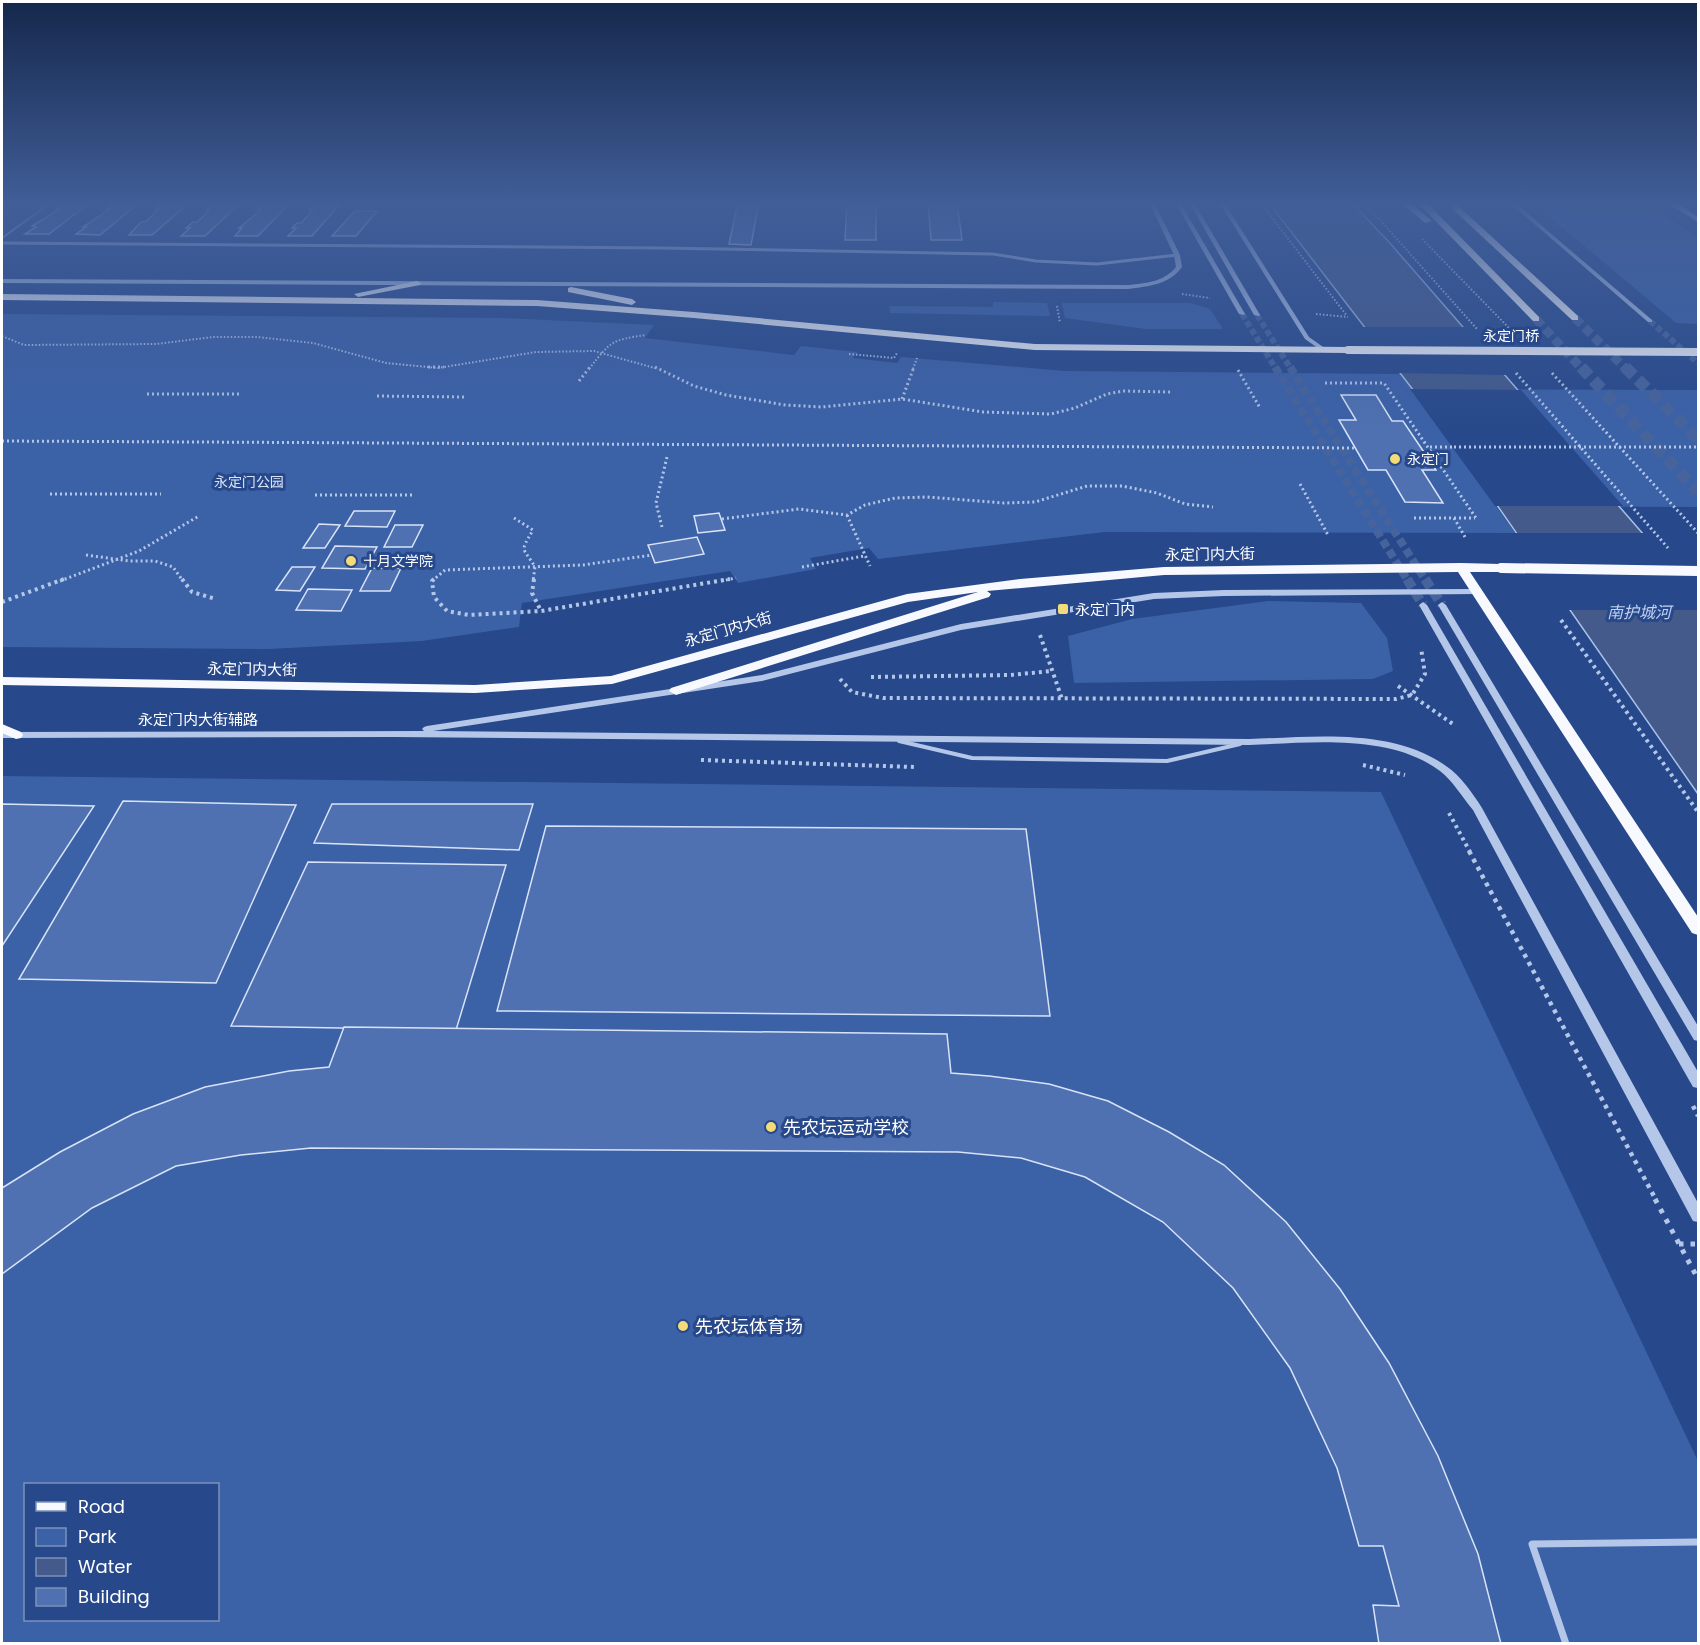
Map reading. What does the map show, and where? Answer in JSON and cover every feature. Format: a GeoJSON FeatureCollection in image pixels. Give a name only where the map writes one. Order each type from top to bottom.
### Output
{"type":"FeatureCollection","features":[{"type":"Feature","properties":{"kind":"highway"},"geometry":{"type":"LineString","coordinates":[[1497,279],[1536,319]]}},
{"type":"Feature","properties":{"kind":"highway"},"geometry":{"type":"LineString","coordinates":[[1532,279],[1575,318]]}},
{"type":"Feature","properties":{"kind":"main road"},"geometry":{"type":"LineString","coordinates":[[326,300],[417,283]]}},
{"type":"Feature","properties":{"kind":"main road"},"geometry":{"type":"LineString","coordinates":[[571,290],[694,315]]}},
{"type":"Feature","properties":{"kind":"main road"},"geometry":{"type":"LineString","coordinates":[[2,297],[537,303],[694,315],[1035,347],[1324,350]]}},
{"type":"Feature","properties":{"kind":"main road","name":"永定门桥"},"geometry":{"type":"LineString","coordinates":[[1324,350],[1698,352]]}},
{"type":"Feature","properties":{"kind":"main road"},"geometry":{"type":"LineString","coordinates":[[1461,567],[1698,571]]}},
{"type":"Feature","properties":{"kind":"main road"},"geometry":{"type":"LineString","coordinates":[[1461,567],[1698,929]]}},
{"type":"Feature","properties":{"kind":"main road","name":"永定门内大街"},"geometry":{"type":"LineString","coordinates":[[2,681],[475,689],[612,680],[907,597],[1020,582],[1164,571],[1461,567]]}},
{"type":"Feature","properties":{"kind":"main road"},"geometry":{"type":"LineString","coordinates":[[676,691],[834,643],[1020,582]]}},
{"type":"Feature","properties":{"kind":"main road"},"geometry":{"type":"LineString","coordinates":[[2,728],[16,735]]}},
{"type":"Feature","properties":{"kind":"street"},"geometry":{"type":"LineString","coordinates":[[2,281],[1128,287],[1152,284],[1165,279]]}},
{"type":"Feature","properties":{"kind":"street"},"geometry":{"type":"LineString","coordinates":[[1221,279],[1242,315]]}},
{"type":"Feature","properties":{"kind":"street"},"geometry":{"type":"LineString","coordinates":[[1236,279],[1257,315]]}},
{"type":"Feature","properties":{"kind":"street"},"geometry":{"type":"LineString","coordinates":[[1270,279],[1307,338],[1324,350]]}},
{"type":"Feature","properties":{"kind":"street"},"geometry":{"type":"LineString","coordinates":[[1601,279],[1650,321]]}},
{"type":"Feature","properties":{"kind":"street"},"geometry":{"type":"LineString","coordinates":[[494,285],[571,290]]}},
{"type":"Feature","properties":{"kind":"street"},"geometry":{"type":"LineString","coordinates":[[394,734],[762,678],[961,627],[1154,596],[1224,593],[1476,592]]}},
{"type":"Feature","properties":{"kind":"street"},"geometry":{"type":"LineString","coordinates":[[1442,604],[1698,1036]]}},
{"type":"Feature","properties":{"kind":"street"},"geometry":{"type":"LineString","coordinates":[[1423,605],[1698,1083]]}},
{"type":"Feature","properties":{"kind":"street"},"geometry":{"type":"LineString","coordinates":[[394,734],[1249,742],[1353,740],[1380,743],[1409,751],[1442,767],[1477,808],[1698,1216]]}},
{"type":"Feature","properties":{"kind":"street","name":"永定门内大街辅路"},"geometry":{"type":"LineString","coordinates":[[2,735],[394,734]]}},
{"type":"Feature","properties":{"kind":"lane"},"geometry":{"type":"LineString","coordinates":[[893,739],[972,758],[1167,761],[1249,742]]}},
{"type":"Feature","properties":{"kind":"lane"},"geometry":{"type":"LineString","coordinates":[[1566,1644],[1532,1544],[1698,1542]]}},
{"type":"Feature","properties":{"kind":"path"},"geometry":{"type":"LineString","coordinates":[[1319,279],[1348,317]]}},
{"type":"Feature","properties":{"kind":"path"},"geometry":{"type":"LineString","coordinates":[[1432,279],[1478,330]]}},
{"type":"Feature","properties":{"kind":"path"},"geometry":{"type":"LineString","coordinates":[[1056,300],[1060,323]]}},
{"type":"Feature","properties":{"kind":"path"},"geometry":{"type":"LineString","coordinates":[[579,381],[602,353],[618,339],[646,335]]}},
{"type":"Feature","properties":{"kind":"path"},"geometry":{"type":"LineString","coordinates":[[2,336],[24,345],[156,344],[213,337],[257,337],[313,343],[386,363],[438,368],[536,352],[573,350],[602,353],[655,367],[694,386],[749,400],[822,407],[902,399],[983,412],[1051,414],[1075,408],[1107,394],[1123,391],[1171,392]]}},
{"type":"Feature","properties":{"kind":"path"},"geometry":{"type":"LineString","coordinates":[[849,354],[894,358]]}},
{"type":"Feature","properties":{"kind":"path"},"geometry":{"type":"LineString","coordinates":[[902,399],[917,358]]}},
{"type":"Feature","properties":{"kind":"path"},"geometry":{"type":"LineString","coordinates":[[1509,366],[1669,549]]}},
{"type":"Feature","properties":{"kind":"path"},"geometry":{"type":"LineString","coordinates":[[1237,368],[1260,408]]}},
{"type":"Feature","properties":{"kind":"path"},"geometry":{"type":"LineString","coordinates":[[1351,373],[1357,383]]}},
{"type":"Feature","properties":{"kind":"path"},"geometry":{"type":"LineString","coordinates":[[1325,383],[1384,383],[1476,518],[1414,518]]}},
{"type":"Feature","properties":{"kind":"path"},"geometry":{"type":"LineString","coordinates":[[147,394],[241,394]]}},
{"type":"Feature","properties":{"kind":"path"},"geometry":{"type":"LineString","coordinates":[[377,396],[465,396]]}},
{"type":"Feature","properties":{"kind":"path"},"geometry":{"type":"LineString","coordinates":[[2,441],[1355,448]]}},
{"type":"Feature","properties":{"kind":"path"},"geometry":{"type":"LineString","coordinates":[[1429,447],[1698,447]]}},
{"type":"Feature","properties":{"kind":"path"},"geometry":{"type":"LineString","coordinates":[[662,527],[656,503],[667,457]]}},
{"type":"Feature","properties":{"kind":"path"},"geometry":{"type":"LineString","coordinates":[[1300,484],[1328,536]]}},
{"type":"Feature","properties":{"kind":"path"},"geometry":{"type":"LineString","coordinates":[[722,519],[799,509],[847,515],[865,505],[895,498],[927,497],[1004,503],[1035,502],[1087,486],[1122,486],[1156,493],[1185,504],[1213,507]]}},
{"type":"Feature","properties":{"kind":"path"},"geometry":{"type":"LineString","coordinates":[[50,494],[161,494]]}},
{"type":"Feature","properties":{"kind":"path"},"geometry":{"type":"LineString","coordinates":[[315,495],[413,495]]}},
{"type":"Feature","properties":{"kind":"path"},"geometry":{"type":"LineString","coordinates":[[847,515],[870,566]]}},
{"type":"Feature","properties":{"kind":"path"},"geometry":{"type":"LineString","coordinates":[[2,602],[139,551],[199,516]]}},
{"type":"Feature","properties":{"kind":"path"},"geometry":{"type":"LineString","coordinates":[[514,518],[532,530],[524,546],[525,555],[533,561],[535,567],[537,576],[532,587],[541,611]]}},
{"type":"Feature","properties":{"kind":"path"},"geometry":{"type":"LineString","coordinates":[[1454,518],[1465,537]]}},
{"type":"Feature","properties":{"kind":"path"},"geometry":{"type":"LineString","coordinates":[[86,555],[117,560],[155,561],[173,567],[192,592],[216,599]]}},
{"type":"Feature","properties":{"kind":"path"},"geometry":{"type":"LineString","coordinates":[[652,555],[617,558],[583,565],[445,570],[432,581],[434,597],[447,611],[469,615],[541,611],[736,578]]}},
{"type":"Feature","properties":{"kind":"path"},"geometry":{"type":"LineString","coordinates":[[802,567],[864,556]]}},
{"type":"Feature","properties":{"kind":"path"},"geometry":{"type":"LineString","coordinates":[[1561,620],[1698,812]]}},
{"type":"Feature","properties":{"kind":"path"},"geometry":{"type":"LineString","coordinates":[[1040,634],[1062,699]]}},
{"type":"Feature","properties":{"kind":"path"},"geometry":{"type":"LineString","coordinates":[[832,661],[844,688],[859,696],[883,698],[1396,699],[1412,695],[1425,674],[1421,645]]}},
{"type":"Feature","properties":{"kind":"path"},"geometry":{"type":"LineString","coordinates":[[871,677],[1010,675],[1052,671]]}},
{"type":"Feature","properties":{"kind":"path"},"geometry":{"type":"LineString","coordinates":[[1398,686],[1453,724]]}},
{"type":"Feature","properties":{"kind":"path"},"geometry":{"type":"LineString","coordinates":[[692,760],[926,767]]}},
{"type":"Feature","properties":{"kind":"path"},"geometry":{"type":"LineString","coordinates":[[1358,764],[1412,777]]}},
{"type":"Feature","properties":{"kind":"path"},"geometry":{"type":"LineString","coordinates":[[1445,805],[1698,1279]]}},
{"type":"Feature","properties":{"kind":"path"},"geometry":{"type":"LineString","coordinates":[[1679,1245],[1698,1244]]}},
{"type":"Feature","properties":{"kind":"green space"},"geometry":{"type":"Polygon","coordinates":[[[1623,279],[1698,279],[1698,324],[1676,323],[1623,279]]]}},
{"type":"Feature","properties":{"kind":"green space"},"geometry":{"type":"Polygon","coordinates":[[[993,302],[1047,303],[1050,316],[890,313],[889,306],[993,307],[993,302]]]}},
{"type":"Feature","properties":{"kind":"green space"},"geometry":{"type":"Polygon","coordinates":[[[1062,303],[1190,303],[1210,309],[1223,329],[1146,329],[1065,318],[1062,303]]]}},
{"type":"Feature","properties":{"kind":"green space","name":"永定门公园"},"geometry":{"type":"Polygon","coordinates":[[[2,314],[501,318],[654,325],[645,338],[794,355],[801,346],[857,352],[853,358],[897,363],[901,357],[1065,371],[1400,374],[1412,389],[1698,390],[1698,507],[1496,506],[1515,533],[1105,532],[878,559],[869,548],[810,558],[816,569],[738,583],[730,571],[522,603],[519,627],[422,641],[270,649],[2,647],[2,314]]]}},
{"type":"Feature","properties":{"kind":"green space"},"geometry":{"type":"Polygon","coordinates":[[[1268,601],[1361,603],[1387,638],[1393,671],[1373,679],[1074,683],[1068,636],[1132,619],[1268,601]]]}},
{"type":"Feature","properties":{"kind":"green space","name":"先农坛运动学校"},"geometry":{"type":"Polygon","coordinates":[[[2,776],[1381,792],[1698,1461],[1698,1643],[2,1643],[2,776]]]}},
{"type":"Feature","properties":{"kind":"water","name":"南护城河"},"geometry":{"type":"Polygon","coordinates":[[[1327,279],[1421,279],[1698,597],[1698,794],[1451,439],[1327,279]]]}},
{"type":"Feature","properties":{"kind":"pier"},"geometry":{"type":"Polygon","coordinates":[[[1361,327],[1467,327],[1509,375],[1398,373],[1361,327]]]}},
{"type":"Feature","properties":{"kind":"pier"},"geometry":{"type":"Polygon","coordinates":[[[1410,389],[1521,390],[1623,506],[1495,506],[1410,389]]]}},
{"type":"Feature","properties":{"kind":"pier"},"geometry":{"type":"Polygon","coordinates":[[[1514,533],[1647,533],[1698,593],[1698,610],[1567,610],[1514,533]]]}},
{"type":"Feature","properties":{"kind":"building","name":"永定门"},"geometry":{"type":"Polygon","coordinates":[[[1341,395],[1376,395],[1392,421],[1403,421],[1436,470],[1422,470],[1443,503],[1405,502],[1386,470],[1368,470],[1339,420],[1356,420],[1341,395]]]}},
{"type":"Feature","properties":{"kind":"building"},"geometry":{"type":"Polygon","coordinates":[[[354,511],[395,511],[387,527],[345,526],[354,511]]]}},
{"type":"Feature","properties":{"kind":"building"},"geometry":{"type":"Polygon","coordinates":[[[719,513],[725,530],[698,533],[694,516],[719,513]]]}},
{"type":"Feature","properties":{"kind":"building"},"geometry":{"type":"Polygon","coordinates":[[[319,524],[340,525],[325,548],[303,548],[319,524]]]}},
{"type":"Feature","properties":{"kind":"building"},"geometry":{"type":"Polygon","coordinates":[[[395,525],[423,525],[412,547],[384,547],[395,525]]]}},
{"type":"Feature","properties":{"kind":"building"},"geometry":{"type":"Polygon","coordinates":[[[697,537],[704,554],[655,563],[648,545],[697,537]]]}},
{"type":"Feature","properties":{"kind":"building"},"geometry":{"type":"Polygon","coordinates":[[[335,546],[377,547],[365,569],[322,568],[335,546]]]}},
{"type":"Feature","properties":{"kind":"building"},"geometry":{"type":"Polygon","coordinates":[[[292,567],[315,567],[300,591],[276,590],[292,567]]]}},
{"type":"Feature","properties":{"kind":"building"},"geometry":{"type":"Polygon","coordinates":[[[372,568],[401,568],[390,591],[360,591],[372,568]]]}},
{"type":"Feature","properties":{"kind":"building"},"geometry":{"type":"Polygon","coordinates":[[[308,589],[352,590],[341,611],[296,610],[308,589]]]}},
{"type":"Feature","properties":{"kind":"building"},"geometry":{"type":"Polygon","coordinates":[[[123,801],[296,805],[216,983],[19,979],[123,801]]]}},
{"type":"Feature","properties":{"kind":"building"},"geometry":{"type":"Polygon","coordinates":[[[2,804],[94,806],[2,946],[2,804]]]}},
{"type":"Feature","properties":{"kind":"building"},"geometry":{"type":"Polygon","coordinates":[[[332,804],[533,804],[519,850],[314,843],[332,804]]]}},
{"type":"Feature","properties":{"kind":"building"},"geometry":{"type":"Polygon","coordinates":[[[546,826],[1026,829],[1050,1016],[497,1011],[546,826]]]}},
{"type":"Feature","properties":{"kind":"building"},"geometry":{"type":"Polygon","coordinates":[[[308,862],[506,865],[456,1030],[231,1026],[308,862]]]}},
{"type":"Feature","properties":{"kind":"building"},"geometry":{"type":"Polygon","coordinates":[[[344,1027],[947,1034],[951,1073],[1049,1084],[1108,1101],[1169,1132],[1224,1165],[1286,1222],[1340,1289],[1389,1363],[1438,1456],[1478,1554],[1501,1644],[1379,1644],[1373,1605],[1399,1606],[1383,1546],[1359,1546],[1337,1468],[1290,1368],[1233,1288],[1163,1222],[1085,1177],[1021,1158],[958,1152],[311,1148],[241,1155],[176,1166],[92,1208],[2,1274],[2,1188],[60,1152],[133,1114],[205,1087],[289,1071],[329,1067],[344,1027]]]}},
{"type":"Feature","properties":{"kind":"tunnel"},"geometry":{"type":"LineString","coordinates":[[1242,314],[1276,369]]}},
{"type":"Feature","properties":{"kind":"tunnel"},"geometry":{"type":"LineString","coordinates":[[1257,315],[1291,369]]}},
{"type":"Feature","properties":{"kind":"tunnel"},"geometry":{"type":"LineString","coordinates":[[1575,318],[1626,369]]}},
{"type":"Feature","properties":{"kind":"tunnel"},"geometry":{"type":"LineString","coordinates":[[1536,319],[1582,369]]}},
{"type":"Feature","properties":{"kind":"tunnel"},"geometry":{"type":"LineString","coordinates":[[1650,321],[1698,363]]}},
{"type":"Feature","properties":{"kind":"tunnel"},"geometry":{"type":"LineString","coordinates":[[1275,367],[1408,581]]}},
{"type":"Feature","properties":{"kind":"tunnel"},"geometry":{"type":"LineString","coordinates":[[1290,367],[1426,581]]}},
{"type":"Feature","properties":{"kind":"tunnel"},"geometry":{"type":"LineString","coordinates":[[1581,367],[1698,492]]}},
{"type":"Feature","properties":{"kind":"tunnel"},"geometry":{"type":"LineString","coordinates":[[1625,367],[1698,439]]}},
{"type":"Feature","properties":{"kind":"tunnel"},"geometry":{"type":"LineString","coordinates":[[1407,579],[1423,605]]}},
{"type":"Feature","properties":{"kind":"tunnel"},"geometry":{"type":"LineString","coordinates":[[1425,579],[1442,605]]}},
{"type":"Feature","properties":{"kind":"place","name":"永定门"},"geometry":{"type":"Point","coordinates":[1395,459]}},
{"type":"Feature","properties":{"kind":"place","name":"十月文学院"},"geometry":{"type":"Point","coordinates":[351,561]}},
{"type":"Feature","properties":{"kind":"place","name":"永定门内"},"geometry":{"type":"Point","coordinates":[1063,609]}},
{"type":"Feature","properties":{"kind":"place","name":"先农坛运动学校"},"geometry":{"type":"Point","coordinates":[771,1127]}},
{"type":"Feature","properties":{"kind":"place","name":"先农坛体育场"},"geometry":{"type":"Point","coordinates":[683,1326]}}]}
